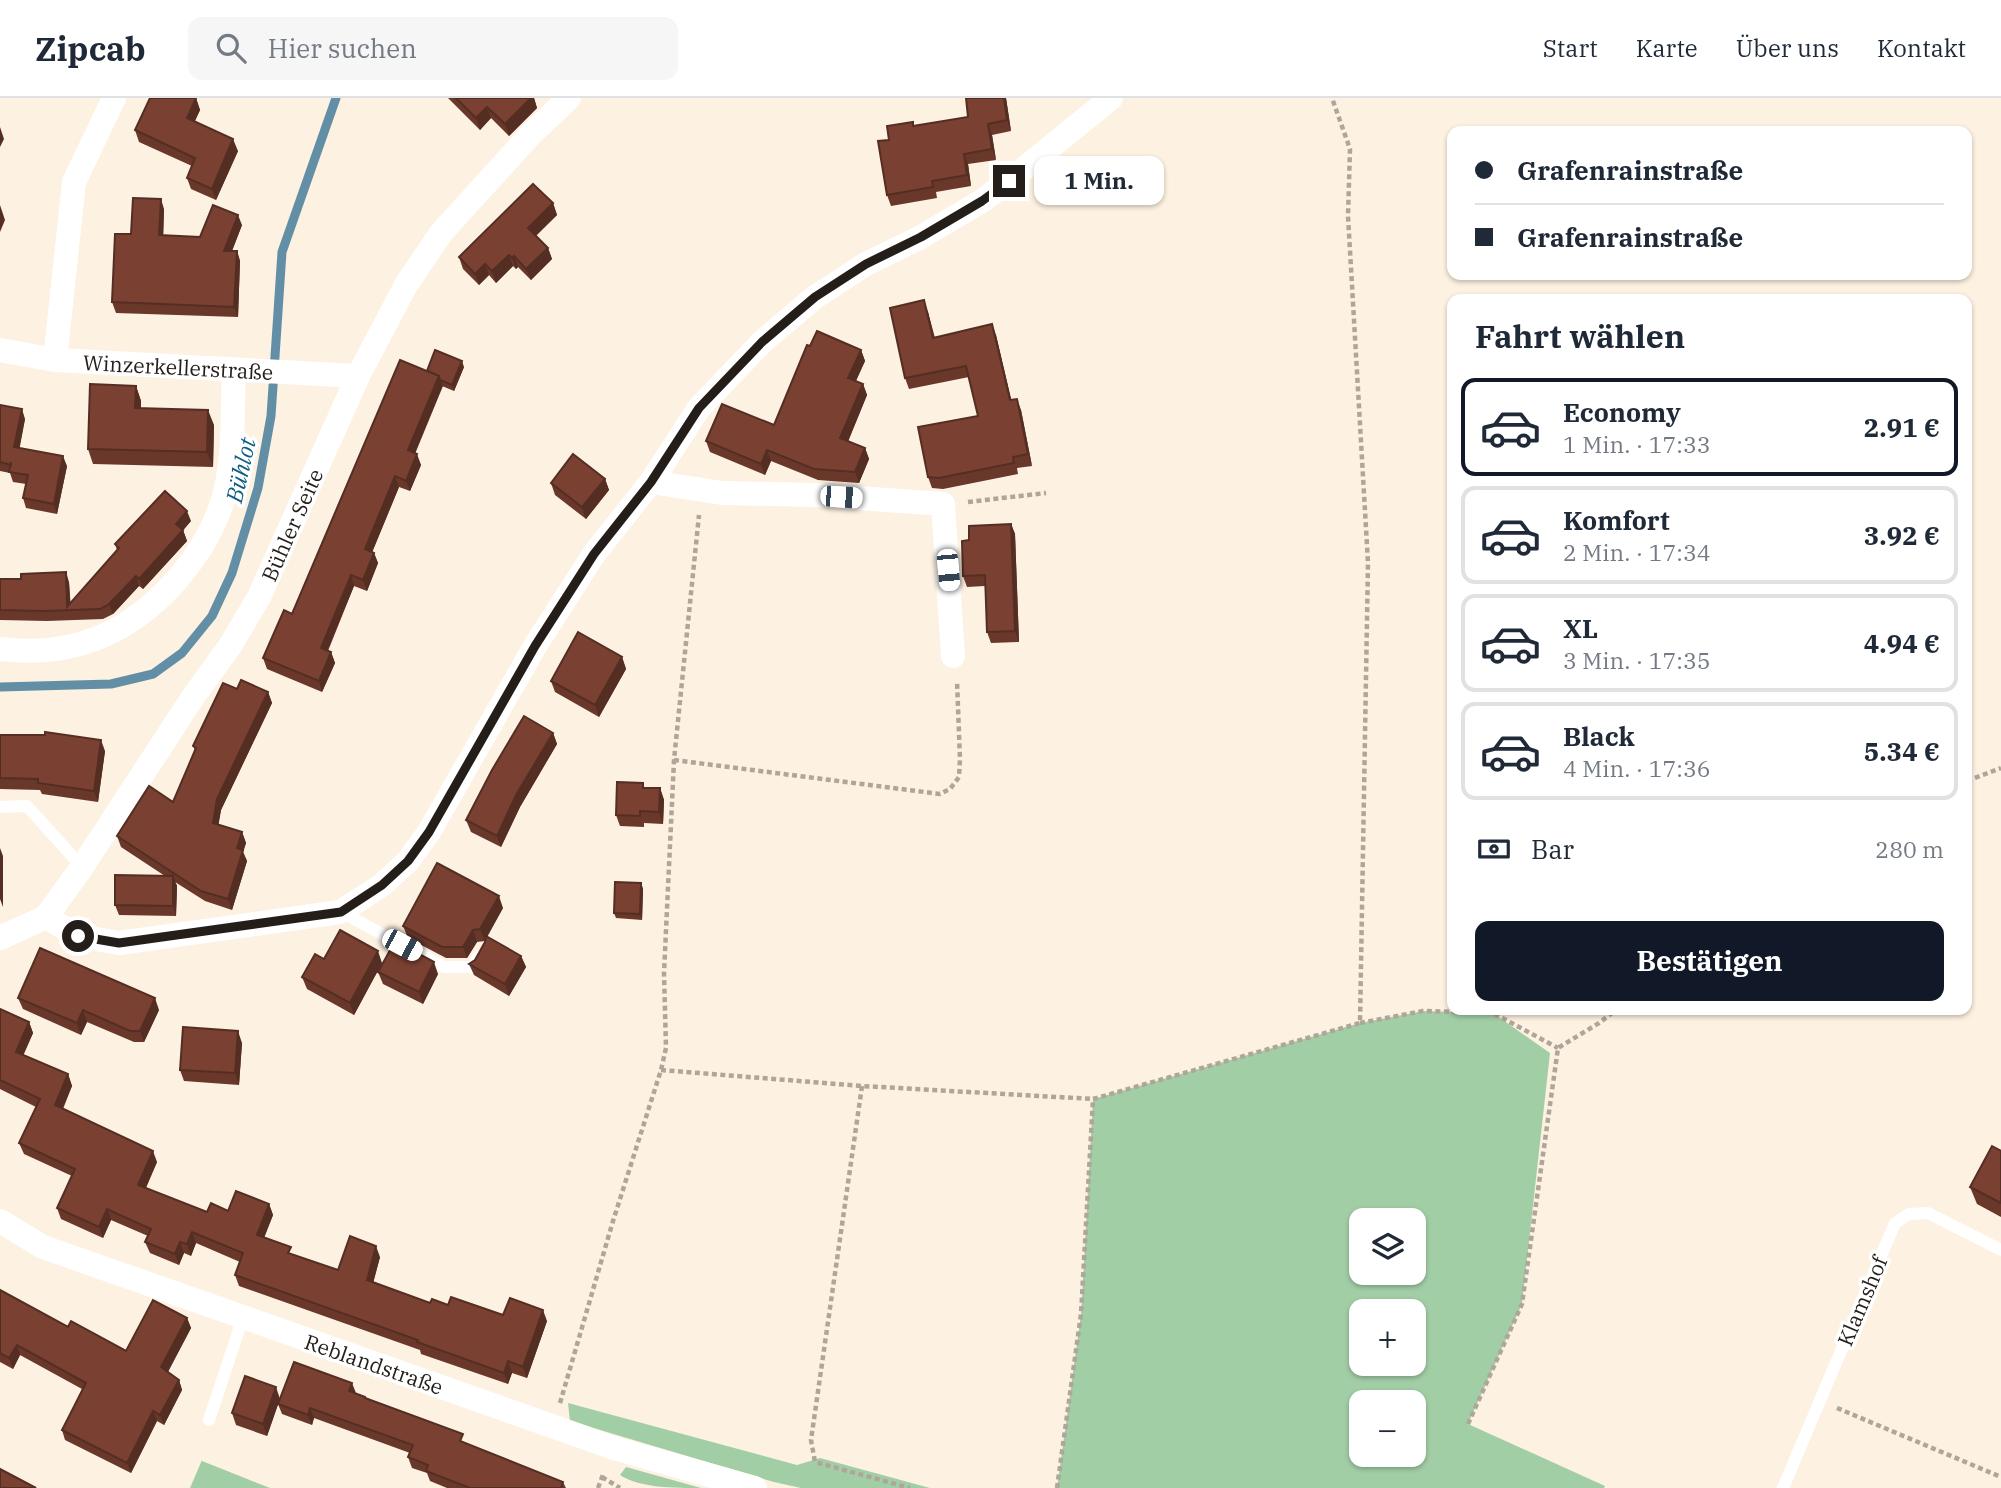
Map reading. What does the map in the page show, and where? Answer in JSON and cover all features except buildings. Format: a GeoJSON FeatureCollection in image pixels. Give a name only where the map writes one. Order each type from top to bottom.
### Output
{"type":"FeatureCollection","features":[{"type":"Feature","properties":{"kind":"street"},"geometry":{"type":"LineString","coordinates":[[55,360],[74,182],[114,98]]}},
{"type":"Feature","properties":{"kind":"street","name":"Bühler Seite"},"geometry":{"type":"LineString","coordinates":[[0,938],[46,917],[230,646],[259,597],[358,376],[406,285],[441,233],[531,134],[569,98]]}},
{"type":"Feature","properties":{"kind":"street"},"geometry":{"type":"LineString","coordinates":[[46,917],[78,936],[119,943],[341,912],[382,885],[408,861],[429,832],[535,646],[594,554],[651,482],[699,408],[762,342],[815,297],[866,264],[921,237],[982,201],[1111,98]]}},
{"type":"Feature","properties":{"kind":"street","name":"Winzerkellerstraße"},"geometry":{"type":"LineString","coordinates":[[0,350],[55,360],[358,376]]}},
{"type":"Feature","properties":{"kind":"street"},"geometry":{"type":"LineString","coordinates":[[0,649],[15,651],[62,648],[100,637],[135,618],[167,590],[198,552],[222,503],[244,370]]}},
{"type":"Feature","properties":{"kind":"street"},"geometry":{"type":"LineString","coordinates":[[651,482],[722,493],[816,495],[943,504],[953,656]]}},
{"type":"Feature","properties":{"kind":"street","name":"Reblandstraße"},"geometry":{"type":"LineString","coordinates":[[0,1221],[43,1247],[614,1448],[755,1488]]}},
{"type":"Feature","properties":{"kind":"lane"},"geometry":{"type":"LineString","coordinates":[[0,807],[27,806],[82,867]]}},
{"type":"Feature","properties":{"kind":"lane"},"geometry":{"type":"LineString","coordinates":[[341,912],[444,967],[472,967],[482,949]]}},
{"type":"Feature","properties":{"kind":"lane","name":"Klamshof"},"geometry":{"type":"LineString","coordinates":[[1783,1488],[1895,1223],[1909,1214],[1928,1213],[2001,1250]]}},
{"type":"Feature","properties":{"kind":"lane"},"geometry":{"type":"LineString","coordinates":[[209,1420],[243,1317]]}},
{"type":"Feature","properties":{"kind":"path"},"geometry":{"type":"LineString","coordinates":[[1332,98],[1349,149],[1348,216],[1368,563],[1360,1023]]}},
{"type":"Feature","properties":{"kind":"path"},"geometry":{"type":"LineString","coordinates":[[553,1427],[666,1048],[664,973],[674,760],[702,489]]}},
{"type":"Feature","properties":{"kind":"path"},"geometry":{"type":"LineString","coordinates":[[943,504],[1046,493]]}},
{"type":"Feature","properties":{"kind":"path"},"geometry":{"type":"LineString","coordinates":[[674,760],[940,794],[950,789],[959,777],[958,687],[953,656]]}},
{"type":"Feature","properties":{"kind":"path"},"geometry":{"type":"LineString","coordinates":[[1972,779],[2001,768]]}},
{"type":"Feature","properties":{"kind":"path"},"geometry":{"type":"LineString","coordinates":[[661,1070],[862,1086],[1093,1099],[1360,1023],[1423,1011],[1447,1012]]}},
{"type":"Feature","properties":{"kind":"path"},"geometry":{"type":"LineString","coordinates":[[1497,1015],[1559,1048]]}},
{"type":"Feature","properties":{"kind":"path"},"geometry":{"type":"LineString","coordinates":[[1468,1424],[1522,1304],[1559,1048],[1608,1015]]}},
{"type":"Feature","properties":{"kind":"path"},"geometry":{"type":"LineString","coordinates":[[862,1086],[811,1440],[815,1462],[910,1488]]}},
{"type":"Feature","properties":{"kind":"path"},"geometry":{"type":"LineString","coordinates":[[1058,1488],[1081,1314],[1093,1099]]}},
{"type":"Feature","properties":{"kind":"path"},"geometry":{"type":"LineString","coordinates":[[1820,1400],[2001,1476]]}},
{"type":"Feature","properties":{"kind":"path"},"geometry":{"type":"LineString","coordinates":[[598,1488],[602,1477],[620,1488]]}},
{"type":"Feature","properties":{"kind":"green space"},"geometry":{"type":"Polygon","coordinates":[[[1423,1011],[1447,1012],[1447,1015],[1496,1015],[1550,1053],[1522,1304],[1468,1424],[1605,1486],[1057,1488],[1081,1314],[1093,1099],[1360,1023],[1423,1011]]]}},
{"type":"Feature","properties":{"kind":"green space"},"geometry":{"type":"Polygon","coordinates":[[[568,1403],[797,1465],[820,1458],[930,1488],[801,1488],[774,1482],[570,1421],[568,1403]]]}},
{"type":"Feature","properties":{"kind":"green space"},"geometry":{"type":"Polygon","coordinates":[[[202,1461],[270,1488],[190,1488],[202,1461]]]}},
{"type":"Feature","properties":{"kind":"green space"},"geometry":{"type":"Polygon","coordinates":[[[626,1467],[701,1488],[637,1483],[620,1475],[626,1467]]]}},
{"type":"Feature","properties":{"kind":"waterway","name":"Bühlot"},"geometry":{"type":"LineString","coordinates":[[0,687],[111,684],[153,674],[182,653],[212,616],[232,573],[258,488],[271,416],[282,252],[336,98]]}},
{"type":"Feature","properties":{"kind":"route"},"geometry":{"type":"LineString","coordinates":[[78,936],[119,943],[341,912],[382,885],[408,861],[429,832],[535,646],[594,554],[651,482],[699,408],[762,342],[815,297],[866,264],[921,237],[982,201],[1009,181]]}}]}
